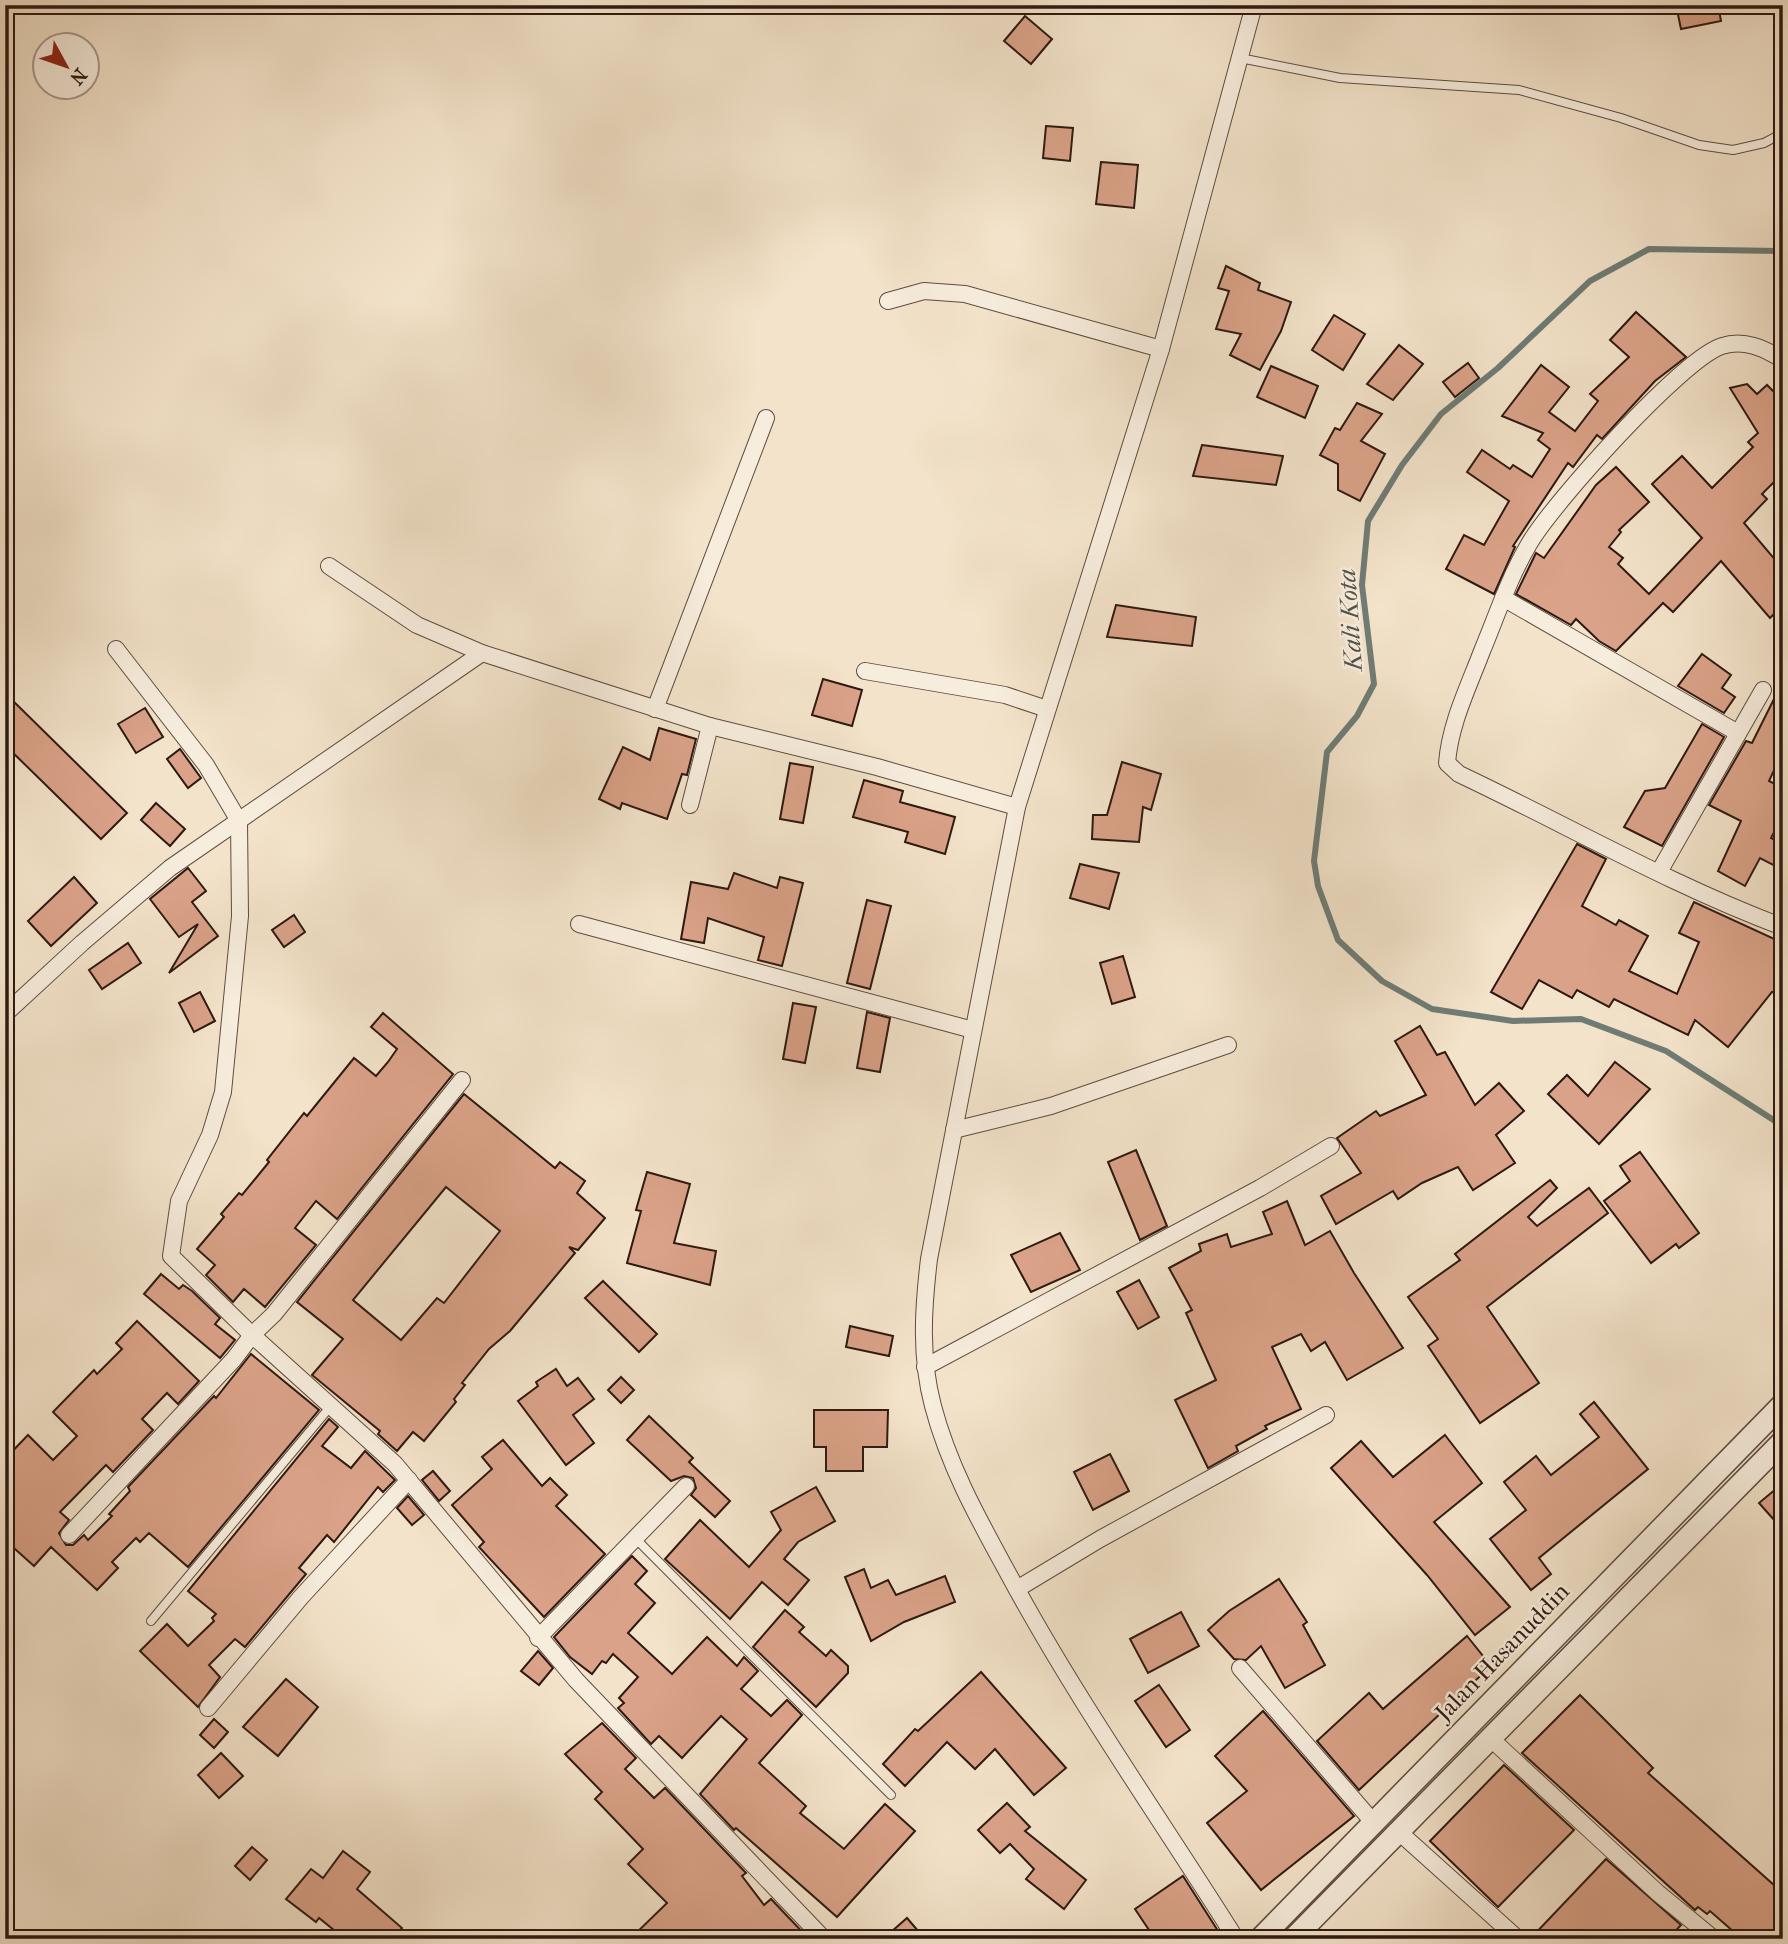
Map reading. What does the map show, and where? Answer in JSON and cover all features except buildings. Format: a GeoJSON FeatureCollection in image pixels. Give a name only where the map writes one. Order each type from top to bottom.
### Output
{"type":"FeatureCollection","features":[{"type":"Feature","properties":{"kind":"street"},"geometry":{"type":"LineString","coordinates":[[1236,1939],[1068,1680],[1017,1589],[947,1453],[925,1367],[923,1310],[929,1259],[1017,807],[1161,349],[1254,5]]}},
{"type":"Feature","properties":{"kind":"street"},"geometry":{"type":"LineString","coordinates":[[888,301],[924,291],[954,292],[1161,349]]}},
{"type":"Feature","properties":{"kind":"street"},"geometry":{"type":"LineString","coordinates":[[1783,360],[1757,346],[1742,343],[1722,346],[1699,359],[1639,415],[1559,503],[1531,541],[1503,598],[1452,728],[1447,763],[1460,774],[1659,872],[1783,927]]}},
{"type":"Feature","properties":{"kind":"street"},"geometry":{"type":"LineString","coordinates":[[655,709],[766,418]]}},
{"type":"Feature","properties":{"kind":"street"},"geometry":{"type":"LineString","coordinates":[[329,566],[417,625],[482,653],[710,726],[877,767],[1017,807]]}},
{"type":"Feature","properties":{"kind":"street"},"geometry":{"type":"LineString","coordinates":[[1503,598],[1738,733]]}},
{"type":"Feature","properties":{"kind":"street"},"geometry":{"type":"LineString","coordinates":[[116,649],[206,765],[239,821],[240,916],[223,1091],[210,1135],[179,1201],[171,1256],[252,1335],[374,1444],[409,1480],[538,1638],[824,1939]]}},
{"type":"Feature","properties":{"kind":"street"},"geometry":{"type":"LineString","coordinates":[[5,1014],[82,943],[170,868],[482,653]]}},
{"type":"Feature","properties":{"kind":"street"},"geometry":{"type":"LineString","coordinates":[[865,671],[1005,695],[1047,709]]}},
{"type":"Feature","properties":{"kind":"street"},"geometry":{"type":"LineString","coordinates":[[1659,872],[1763,690]]}},
{"type":"Feature","properties":{"kind":"street"},"geometry":{"type":"LineString","coordinates":[[690,805],[710,726]]}},
{"type":"Feature","properties":{"kind":"street"},"geometry":{"type":"LineString","coordinates":[[579,924],[973,1030]]}},
{"type":"Feature","properties":{"kind":"street"},"geometry":{"type":"LineString","coordinates":[[954,1130],[1051,1106],[1228,1045]]}},
{"type":"Feature","properties":{"kind":"street"},"geometry":{"type":"LineString","coordinates":[[69,1535],[274,1314],[462,1080]]}},
{"type":"Feature","properties":{"kind":"street"},"geometry":{"type":"LineString","coordinates":[[925,1367],[1260,1188],[1331,1146]]}},
{"type":"Feature","properties":{"kind":"street","name":"Jalan Hasanuddin"},"geometry":{"type":"LineString","coordinates":[[1260,1939],[1783,1404]]}},
{"type":"Feature","properties":{"kind":"street"},"geometry":{"type":"LineString","coordinates":[[1017,1589],[1100,1539],[1326,1415]]}},
{"type":"Feature","properties":{"kind":"street","name":"Jalan Hasanuddin"},"geometry":{"type":"LineString","coordinates":[[1293,1939],[1701,1521],[1783,1441]]}},
{"type":"Feature","properties":{"kind":"street"},"geometry":{"type":"LineString","coordinates":[[208,1709],[301,1597],[409,1480]]}},
{"type":"Feature","properties":{"kind":"street"},"geometry":{"type":"LineString","coordinates":[[538,1638],[686,1486]]}},
{"type":"Feature","properties":{"kind":"street"},"geometry":{"type":"LineString","coordinates":[[1684,1504],[1701,1521]]}},
{"type":"Feature","properties":{"kind":"street"},"geometry":{"type":"LineString","coordinates":[[1240,1668],[1373,1822]]}},
{"type":"Feature","properties":{"kind":"street"},"geometry":{"type":"LineString","coordinates":[[1489,1737],[1658,1893],[1714,1939]]}},
{"type":"Feature","properties":{"kind":"street"},"geometry":{"type":"LineString","coordinates":[[1399,1832],[1518,1939]]}},
{"type":"Feature","properties":{"kind":"lane"},"geometry":{"type":"LineString","coordinates":[[1240,58],[1340,78],[1519,90],[1621,118],[1699,145],[1733,150],[1764,144],[1783,133]]}},
{"type":"Feature","properties":{"kind":"lane"},"geometry":{"type":"LineString","coordinates":[[151,1621],[330,1407]]}},
{"type":"Feature","properties":{"kind":"lane"},"geometry":{"type":"LineString","coordinates":[[635,1538],[891,1795]]}},
{"type":"Feature","properties":{"kind":"waterway","name":"Kali Kota"},"geometry":{"type":"LineString","coordinates":[[1783,251],[1649,249],[1590,281],[1498,368],[1441,414],[1402,465],[1368,521],[1362,585],[1374,684],[1357,716],[1327,752],[1314,861],[1318,886],[1338,940],[1382,981],[1432,1009],[1513,1021],[1581,1019],[1666,1051],[1783,1126]]}}]}
